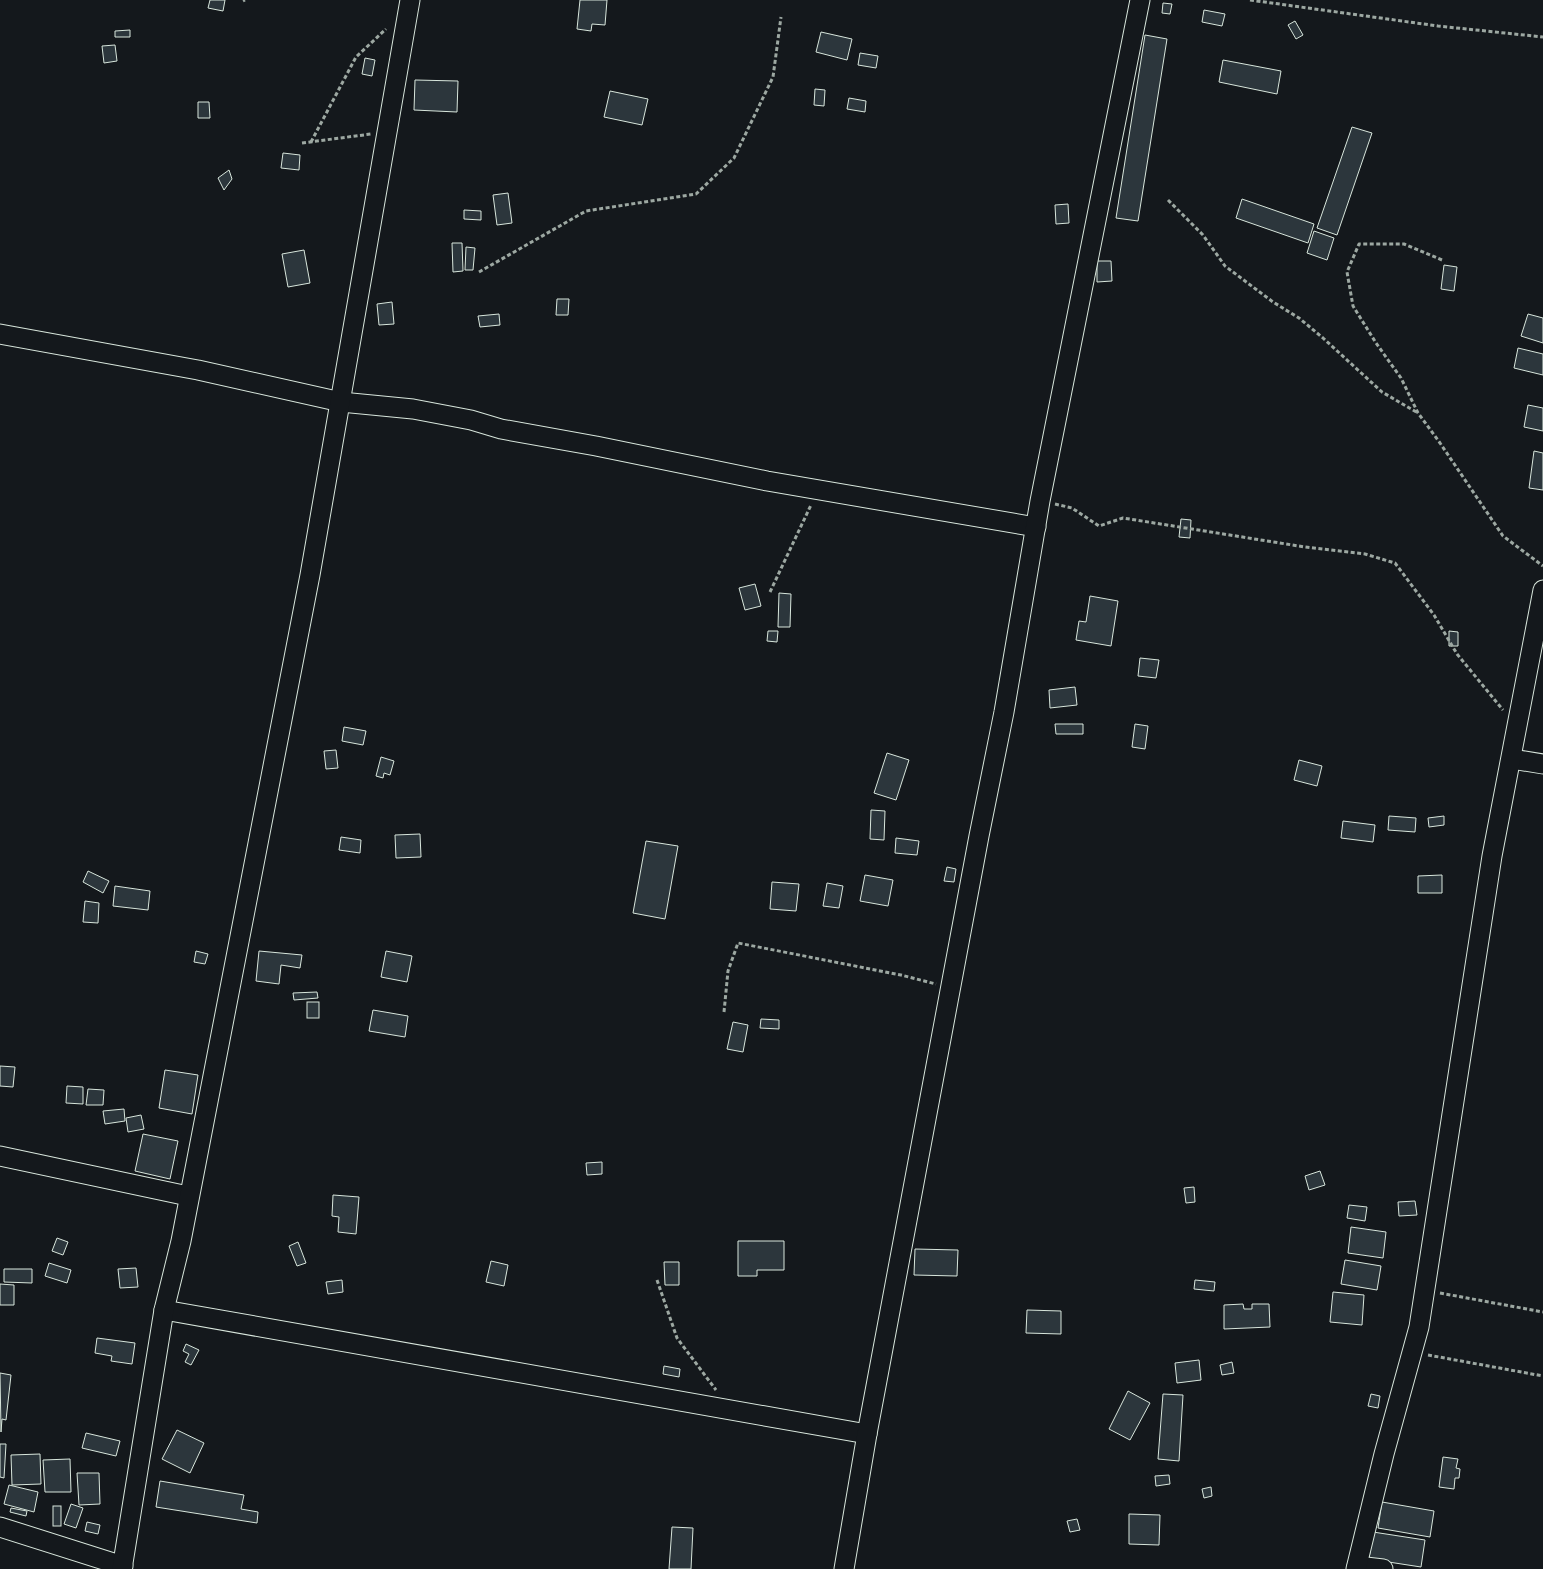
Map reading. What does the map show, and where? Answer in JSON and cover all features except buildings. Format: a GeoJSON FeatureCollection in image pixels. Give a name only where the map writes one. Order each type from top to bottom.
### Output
{"type":"FeatureCollection","features":[{"type":"Feature","properties":{"kind":"street"},"geometry":{"type":"LineString","coordinates":[[0,1527],[123,1567],[164,1310],[180,1241],[310,575],[410,0]]}},
{"type":"Feature","properties":{"kind":"street"},"geometry":{"type":"LineString","coordinates":[[844,1569],[867,1434],[1004,712],[1040,501],[1140,0]]}},
{"type":"Feature","properties":{"kind":"street"},"geometry":{"type":"LineString","coordinates":[[0,334],[198,370],[341,402],[413,409],[472,420],[501,429],[596,446],[767,481],[1036,526]]}},
{"type":"Feature","properties":{"kind":"street"},"geometry":{"type":"LineString","coordinates":[[1383,1569],[1357,1567],[1384,1454],[1413,1352],[1492,856],[1543,590]]}},
{"type":"Feature","properties":{"kind":"street"},"geometry":{"type":"LineString","coordinates":[[1512,759],[1543,764]]}},
{"type":"Feature","properties":{"kind":"street"},"geometry":{"type":"LineString","coordinates":[[0,1156],[188,1196]]}},
{"type":"Feature","properties":{"kind":"street"},"geometry":{"type":"LineString","coordinates":[[164,1310],[867,1434]]}},
{"type":"Feature","properties":{"kind":"path"},"geometry":{"type":"LineString","coordinates":[[1250,0],[1438,26],[1543,37]]}},
{"type":"Feature","properties":{"kind":"path"},"geometry":{"type":"LineString","coordinates":[[479,272],[586,211],[696,194],[734,158],[738,150],[773,77],[781,17]]}},
{"type":"Feature","properties":{"kind":"path"},"geometry":{"type":"LineString","coordinates":[[311,142],[356,57],[389,26]]}},
{"type":"Feature","properties":{"kind":"path"},"geometry":{"type":"LineString","coordinates":[[302,143],[388,131]]}},
{"type":"Feature","properties":{"kind":"path"},"geometry":{"type":"LineString","coordinates":[[1168,200],[1204,235],[1225,266],[1273,302],[1299,318],[1382,392],[1418,413]]}},
{"type":"Feature","properties":{"kind":"path"},"geometry":{"type":"LineString","coordinates":[[1442,260],[1404,244],[1360,244],[1347,272],[1354,306],[1376,344],[1401,378],[1418,413],[1503,536],[1543,566]]}},
{"type":"Feature","properties":{"kind":"path"},"geometry":{"type":"LineString","coordinates":[[770,592],[818,490]]}},
{"type":"Feature","properties":{"kind":"path"},"geometry":{"type":"LineString","coordinates":[[1040,501],[1072,508],[1098,526],[1123,518],[1305,547],[1366,554],[1395,563],[1434,615],[1457,654],[1517,728]]}},
{"type":"Feature","properties":{"kind":"path"},"geometry":{"type":"LineString","coordinates":[[724,1012],[728,972],[738,943],[901,975],[951,988]]}},
{"type":"Feature","properties":{"kind":"path"},"geometry":{"type":"LineString","coordinates":[[657,1280],[677,1338],[732,1410]]}},
{"type":"Feature","properties":{"kind":"path"},"geometry":{"type":"LineString","coordinates":[[1424,1291],[1543,1312]]}},
{"type":"Feature","properties":{"kind":"path"},"geometry":{"type":"LineString","coordinates":[[1413,1352],[1543,1376]]}}]}
